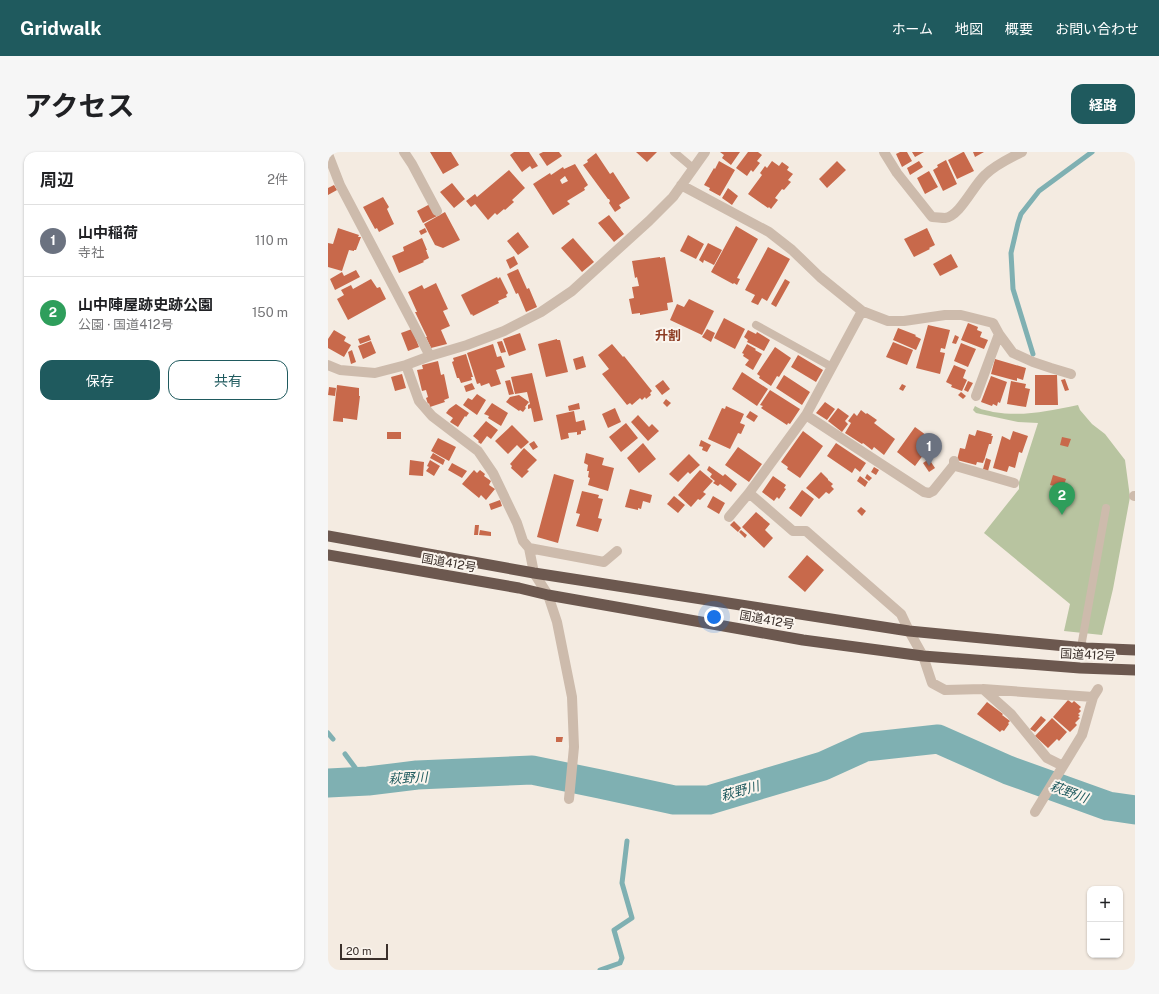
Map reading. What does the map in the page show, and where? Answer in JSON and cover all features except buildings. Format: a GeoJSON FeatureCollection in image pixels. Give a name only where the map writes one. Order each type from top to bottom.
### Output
{"type":"FeatureCollection","features":[{"type":"Feature","properties":{"kind":"highway","name":"国道412号"},"geometry":{"type":"LineString","coordinates":[[328,536],[534,574],[909,631],[1081,647],[1135,650]]}},
{"type":"Feature","properties":{"kind":"highway","name":"国道412号"},"geometry":{"type":"LineString","coordinates":[[328,555],[803,640],[923,656],[1080,668],[1135,670]]}},
{"type":"Feature","properties":{"kind":"street"},"geometry":{"type":"LineString","coordinates":[[404,152],[412,164],[437,212]]}},
{"type":"Feature","properties":{"kind":"street"},"geometry":{"type":"LineString","coordinates":[[328,365],[340,370],[375,373],[406,365],[467,345],[504,331],[541,312],[572,291],[649,221],[673,197],[705,152]]}},
{"type":"Feature","properties":{"kind":"street"},"geometry":{"type":"LineString","coordinates":[[884,152],[897,173],[932,217],[946,218],[957,212],[971,191],[1004,156],[1022,152]]}},
{"type":"Feature","properties":{"kind":"street"},"geometry":{"type":"LineString","coordinates":[[328,154],[340,185],[430,356]]}},
{"type":"Feature","properties":{"kind":"street"},"geometry":{"type":"LineString","coordinates":[[681,185],[769,232],[792,250],[820,277],[862,311],[888,321],[904,321],[944,315],[961,315],[993,323],[1013,353],[1033,362],[1071,374]]}},
{"type":"Feature","properties":{"kind":"street"},"geometry":{"type":"LineString","coordinates":[[729,518],[806,415],[862,311]]}},
{"type":"Feature","properties":{"kind":"street"},"geometry":{"type":"LineString","coordinates":[[976,396],[999,334]]}},
{"type":"Feature","properties":{"kind":"street"},"geometry":{"type":"LineString","coordinates":[[406,365],[419,401],[432,416],[478,451],[493,473],[517,523],[523,541],[529,548],[534,574],[548,595],[557,622],[572,697],[574,747],[569,799]]}},
{"type":"Feature","properties":{"kind":"street"},"geometry":{"type":"LineString","coordinates":[[806,415],[924,492],[929,493],[933,491],[954,463],[959,468],[1014,483]]}},
{"type":"Feature","properties":{"kind":"street"},"geometry":{"type":"LineString","coordinates":[[749,493],[793,531],[806,531],[901,614],[923,656],[932,683],[945,690],[983,688],[1095,693],[1082,735],[1035,812]]}},
{"type":"Feature","properties":{"kind":"street"},"geometry":{"type":"LineString","coordinates":[[529,548],[604,562],[617,551]]}},
{"type":"Feature","properties":{"kind":"street"},"geometry":{"type":"LineString","coordinates":[[983,688],[1011,714],[1047,758],[1063,766]]}},
{"type":"Feature","properties":{"kind":"lane"},"geometry":{"type":"LineString","coordinates":[[674,152],[693,168]]}},
{"type":"Feature","properties":{"kind":"lane"},"geometry":{"type":"LineString","coordinates":[[756,325],[832,367]]}},
{"type":"Feature","properties":{"kind":"lane"},"geometry":{"type":"LineString","coordinates":[[1081,647],[1106,508]]}},
{"type":"Feature","properties":{"kind":"green space"},"geometry":{"type":"Polygon","coordinates":[[[1078,405],[1080,410],[1092,424],[1105,434],[1125,460],[1130,497],[1113,589],[1102,635],[1064,631],[1070,604],[984,533],[1019,489],[1019,482],[1038,423],[1018,422],[976,413],[973,410],[975,406],[993,412],[1026,414],[1078,405]]]}},
{"type":"Feature","properties":{"kind":"waterway"},"geometry":{"type":"LineString","coordinates":[[1033,354],[1013,289],[1011,253],[1018,223],[1021,214],[1039,191],[1092,152]]}},
{"type":"Feature","properties":{"kind":"waterway"},"geometry":{"type":"LineString","coordinates":[[328,733],[333,739]]}},
{"type":"Feature","properties":{"kind":"waterway","name":"萩野川"},"geometry":{"type":"LineString","coordinates":[[328,783],[368,781],[417,775],[532,770],[674,800],[709,800],[823,766],[865,747],[938,739],[1008,770],[1108,806],[1135,810]]}},
{"type":"Feature","properties":{"kind":"waterway"},"geometry":{"type":"LineString","coordinates":[[345,754],[365,781]]}},
{"type":"Feature","properties":{"kind":"waterway"},"geometry":{"type":"LineString","coordinates":[[600,970],[620,963],[622,958],[614,930],[632,918],[622,883],[627,841]]}},
{"type":"Feature","properties":{"kind":"place","name":"山中稲荷"},"geometry":{"type":"Point","coordinates":[929,466]}},
{"type":"Feature","properties":{"kind":"place","name":"山中陣屋跡史跡公園"},"geometry":{"type":"Point","coordinates":[1062,515]}},
{"type":"Feature","properties":{"kind":"district","name":"升割"},"geometry":{"type":"Point","coordinates":[668,335]}}]}
